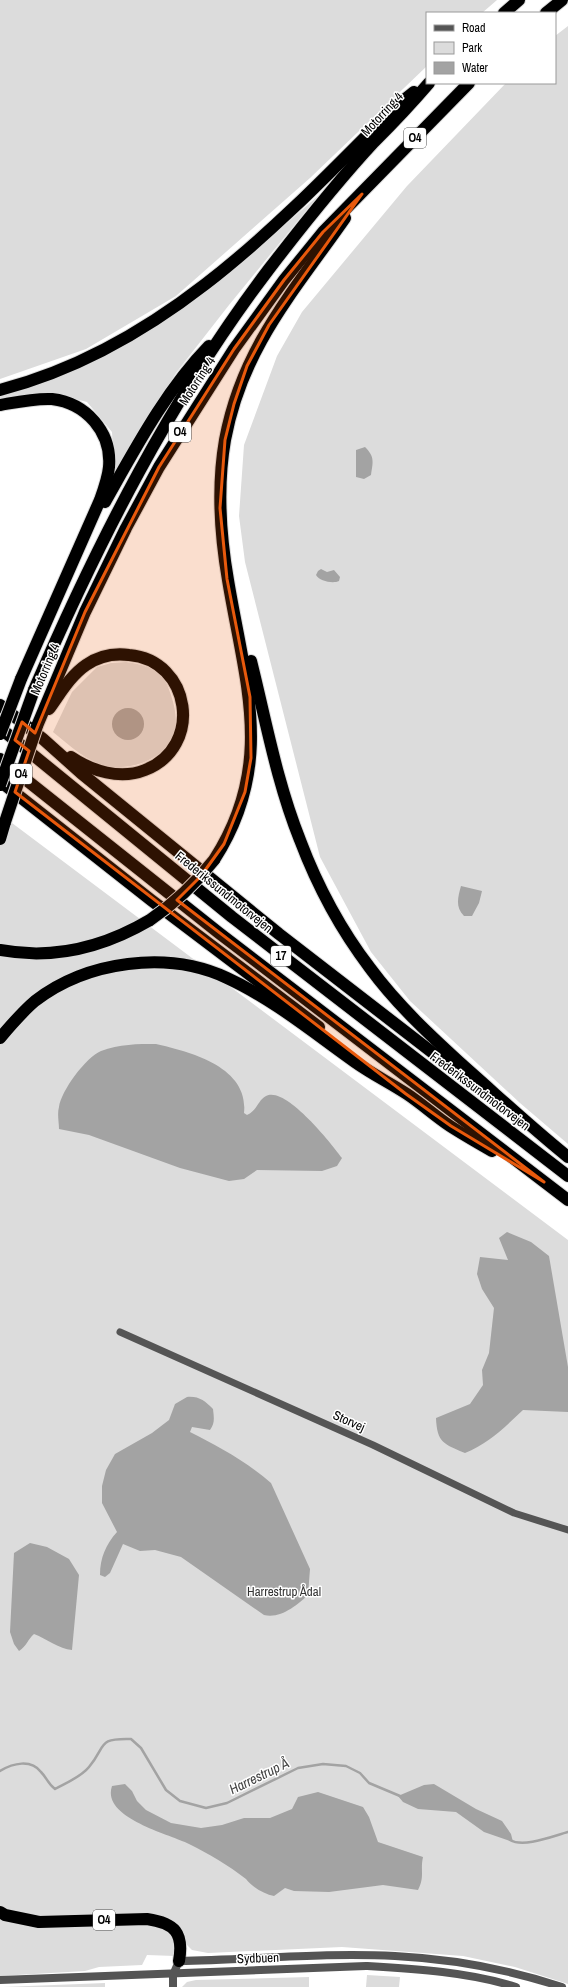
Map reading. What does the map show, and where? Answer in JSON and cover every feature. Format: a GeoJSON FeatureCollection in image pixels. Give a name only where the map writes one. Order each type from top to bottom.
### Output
{"type":"FeatureCollection","features":[{"type":"Feature","properties":{"kind":"highway"},"geometry":{"type":"LineString","coordinates":[[505,12],[519,0]]}},
{"type":"Feature","properties":{"kind":"highway"},"geometry":{"type":"LineString","coordinates":[[547,12],[562,0]]}},
{"type":"Feature","properties":{"kind":"highway"},"geometry":{"type":"LineString","coordinates":[[0,390],[49,374],[93,355],[137,332],[178,306],[225,270],[268,233],[394,108],[426,84]]}},
{"type":"Feature","properties":{"kind":"highway","name":"Motorring 4"},"geometry":{"type":"LineString","coordinates":[[0,785],[34,690],[70,605],[118,508],[146,457],[230,324],[270,269],[324,202],[374,143],[400,117],[426,84]]}},
{"type":"Feature","properties":{"kind":"highway","name":"Motorring 4"},"geometry":{"type":"LineString","coordinates":[[49,704],[85,612],[126,528],[159,467],[234,349],[284,280],[323,232],[362,194],[468,84]]}},
{"type":"Feature","properties":{"kind":"highway"},"geometry":{"type":"LineString","coordinates":[[0,950],[35,954],[61,952],[88,947],[109,941],[150,920],[170,907],[186,892],[214,860],[235,821],[245,792],[251,758],[252,726],[250,697],[232,604],[223,546],[220,508],[226,440],[234,404],[247,366],[268,325],[362,194]]}},
{"type":"Feature","properties":{"kind":"highway"},"geometry":{"type":"LineString","coordinates":[[83,541],[161,409],[192,366],[230,324]]}},
{"type":"Feature","properties":{"kind":"highway"},"geometry":{"type":"LineString","coordinates":[[0,405],[43,399],[67,402],[86,412],[100,429],[107,443],[109,468],[105,485],[83,541],[21,679],[0,734]]}},
{"type":"Feature","properties":{"kind":"highway"},"geometry":{"type":"LineString","coordinates":[[232,604],[249,652],[281,784],[299,839],[329,904],[370,969],[401,1005],[427,1032],[519,1117],[568,1157]]}},
{"type":"Feature","properties":{"kind":"highway"},"geometry":{"type":"LineString","coordinates":[[43,739],[84,765],[102,772],[123,774],[140,772],[153,767],[163,760],[175,747],[181,734],[184,718],[183,704],[178,689],[170,676],[160,666],[135,655],[121,654],[108,656],[86,665],[49,704]]}},
{"type":"Feature","properties":{"kind":"highway","name":"O4"},"geometry":{"type":"LineString","coordinates":[[0,840],[37,726],[49,704]]}},
{"type":"Feature","properties":{"kind":"highway"},"geometry":{"type":"LineString","coordinates":[[0,705],[43,739],[81,774],[279,934],[492,1099],[519,1117]]}},
{"type":"Feature","properties":{"kind":"highway","name":"Frederikssundmotorvejen"},"geometry":{"type":"LineString","coordinates":[[0,728],[232,917],[568,1176]]}},
{"type":"Feature","properties":{"kind":"highway","name":"17"},"geometry":{"type":"LineString","coordinates":[[0,758],[219,933],[568,1200]]}},
{"type":"Feature","properties":{"kind":"highway"},"geometry":{"type":"LineString","coordinates":[[0,781],[151,900],[406,1094],[451,1126],[544,1182]]}},
{"type":"Feature","properties":{"kind":"highway"},"geometry":{"type":"LineString","coordinates":[[0,1038],[36,1001],[61,986],[89,973],[120,965],[146,962],[177,964],[202,969],[226,977],[255,992],[371,1074],[406,1094]]}},
{"type":"Feature","properties":{"kind":"highway","name":"O4"},"geometry":{"type":"LineString","coordinates":[[0,1912],[5,1915],[39,1922],[147,1919],[159,1921],[168,1925],[178,1935],[181,1947],[179,1961]]}},
{"type":"Feature","properties":{"kind":"street","name":"Storvej"},"geometry":{"type":"LineString","coordinates":[[120,1332],[373,1445],[514,1513],[568,1530]]}},
{"type":"Feature","properties":{"kind":"street","name":"Sydbuen"},"geometry":{"type":"LineString","coordinates":[[179,1961],[395,1956],[480,1965],[531,1977],[562,1987]]}},
{"type":"Feature","properties":{"kind":"street"},"geometry":{"type":"LineString","coordinates":[[173,1987],[174,1973],[179,1961]]}},
{"type":"Feature","properties":{"kind":"street","name":"Sydbuen"},"geometry":{"type":"LineString","coordinates":[[0,1980],[366,1966],[456,1974],[516,1987]]}},
{"type":"Feature","properties":{"kind":"highlighted area"},"geometry":{"type":"Polygon","coordinates":[[[362,194],[269,325],[247,366],[234,404],[225,440],[220,508],[227,579],[250,697],[251,758],[245,792],[224,844],[201,876],[177,900],[544,1182],[451,1126],[406,1094],[15,792],[29,751],[15,740],[22,722],[35,733],[85,612],[159,467],[234,349],[284,280],[323,232],[362,194]]]}},
{"type":"Feature","properties":{"kind":"green space"},"geometry":{"type":"Polygon","coordinates":[[[0,0],[497,0],[483,12],[426,12],[426,67],[310,178],[176,296],[86,349],[0,379],[0,0]]]}},
{"type":"Feature","properties":{"kind":"green space"},"geometry":{"type":"Polygon","coordinates":[[[568,26],[568,1144],[520,1103],[410,1001],[371,952],[320,857],[245,562],[239,516],[244,445],[277,356],[302,312],[407,186],[505,84],[556,84],[556,35],[568,26]]]}},
{"type":"Feature","properties":{"kind":"green space"},"geometry":{"type":"Polygon","coordinates":[[[319,195],[229,305],[176,373],[114,473],[112,432],[87,402],[47,392],[0,402],[0,395],[24,390],[102,357],[172,316],[255,251],[319,195]]]}},
{"type":"Feature","properties":{"kind":"green space"},"geometry":{"type":"Polygon","coordinates":[[[126,662],[148,667],[162,676],[168,687],[174,707],[176,718],[175,728],[169,744],[162,752],[153,758],[131,766],[108,766],[97,763],[85,757],[53,732],[72,692],[97,667],[111,663],[126,662]]]}},
{"type":"Feature","properties":{"kind":"green space","name":"Harrestrup Ådal"},"geometry":{"type":"Polygon","coordinates":[[[0,814],[568,1240],[568,1984],[515,1967],[463,1956],[342,1947],[208,1953],[192,1950],[187,1945],[173,1945],[175,1956],[147,1955],[142,1965],[99,1967],[85,1971],[0,1976],[0,814]]]}},
{"type":"Feature","properties":{"kind":"green space"},"geometry":{"type":"Polygon","coordinates":[[[367,1975],[400,1977],[399,1987],[366,1987],[367,1975]]]}},
{"type":"Feature","properties":{"kind":"green space"},"geometry":{"type":"Polygon","coordinates":[[[309,1977],[309,1987],[182,1987],[187,1982],[196,1980],[309,1977]]]}},
{"type":"Feature","properties":{"kind":"green space"},"geometry":{"type":"Polygon","coordinates":[[[105,1983],[105,1987],[3,1987],[105,1983]]]}},
{"type":"Feature","properties":{"kind":"water"},"geometry":{"type":"Polygon","coordinates":[[[365,447],[372,457],[373,463],[371,475],[364,479],[356,477],[356,450],[365,447]]]}},
{"type":"Feature","properties":{"kind":"water"},"geometry":{"type":"Polygon","coordinates":[[[321,569],[327,572],[334,570],[340,577],[339,581],[330,582],[320,579],[316,575],[321,569]]]}},
{"type":"Feature","properties":{"kind":"water"},"geometry":{"type":"Polygon","coordinates":[[[128,708],[137,711],[141,715],[144,724],[141,733],[137,737],[128,740],[119,737],[115,733],[112,724],[115,715],[119,711],[128,708]]]}},
{"type":"Feature","properties":{"kind":"water"},"geometry":{"type":"Polygon","coordinates":[[[461,886],[482,891],[479,903],[472,916],[464,916],[459,909],[458,898],[461,886]]]}},
{"type":"Feature","properties":{"kind":"water"},"geometry":{"type":"Polygon","coordinates":[[[135,1044],[156,1044],[201,1057],[228,1073],[237,1084],[243,1097],[244,1113],[247,1115],[253,1111],[266,1096],[274,1095],[284,1099],[296,1107],[319,1129],[342,1158],[337,1166],[322,1171],[257,1170],[244,1179],[229,1181],[180,1168],[89,1135],[59,1129],[58,1110],[64,1092],[75,1075],[88,1060],[101,1051],[115,1047],[135,1044]]]}},
{"type":"Feature","properties":{"kind":"water"},"geometry":{"type":"Polygon","coordinates":[[[507,1232],[531,1242],[549,1256],[568,1367],[568,1412],[523,1410],[489,1440],[465,1453],[443,1442],[438,1433],[436,1418],[470,1404],[483,1385],[482,1370],[489,1353],[494,1308],[482,1289],[477,1274],[480,1257],[508,1260],[499,1238],[507,1232]]]}},
{"type":"Feature","properties":{"kind":"water"},"geometry":{"type":"Polygon","coordinates":[[[187,1397],[195,1397],[204,1401],[213,1409],[214,1415],[210,1430],[192,1427],[190,1432],[232,1455],[271,1483],[310,1569],[308,1595],[294,1607],[282,1613],[270,1616],[264,1615],[181,1557],[155,1550],[140,1551],[123,1544],[110,1573],[105,1577],[100,1575],[104,1552],[117,1532],[102,1503],[102,1486],[106,1470],[115,1454],[152,1433],[169,1420],[175,1404],[187,1397]]]}},
{"type":"Feature","properties":{"kind":"water"},"geometry":{"type":"Polygon","coordinates":[[[30,1543],[47,1547],[69,1559],[79,1575],[72,1650],[58,1646],[34,1634],[19,1651],[14,1644],[10,1632],[14,1553],[30,1543]]]}},
{"type":"Feature","properties":{"kind":"water"},"geometry":{"type":"Polygon","coordinates":[[[125,1784],[132,1791],[137,1801],[146,1810],[171,1823],[201,1828],[222,1825],[244,1818],[270,1818],[292,1809],[298,1797],[318,1792],[363,1807],[369,1817],[378,1842],[423,1857],[420,1885],[418,1890],[383,1885],[329,1892],[294,1891],[285,1888],[274,1896],[266,1894],[258,1890],[232,1869],[204,1852],[189,1844],[153,1830],[126,1816],[117,1807],[111,1797],[112,1786],[125,1784]]]}},
{"type":"Feature","properties":{"kind":"water"},"geometry":{"type":"Polygon","coordinates":[[[434,1784],[476,1809],[502,1821],[511,1834],[513,1842],[484,1832],[456,1812],[418,1809],[403,1802],[398,1796],[424,1785],[434,1784]]]}},
{"type":"Feature","properties":{"kind":"waterway","name":"Harrestrup Å"},"geometry":{"type":"LineString","coordinates":[[0,1771],[16,1764],[32,1765],[45,1776],[55,1789],[73,1780],[86,1771],[107,1742],[112,1740],[131,1739],[141,1748],[166,1790],[180,1801],[206,1808],[227,1803],[298,1768],[323,1764],[346,1766],[360,1773],[369,1783],[400,1796]]}},
{"type":"Feature","properties":{"kind":"waterway","name":"Harrestrup Å"},"geometry":{"type":"LineString","coordinates":[[510,1840],[523,1843],[531,1842],[568,1832]]}}]}
